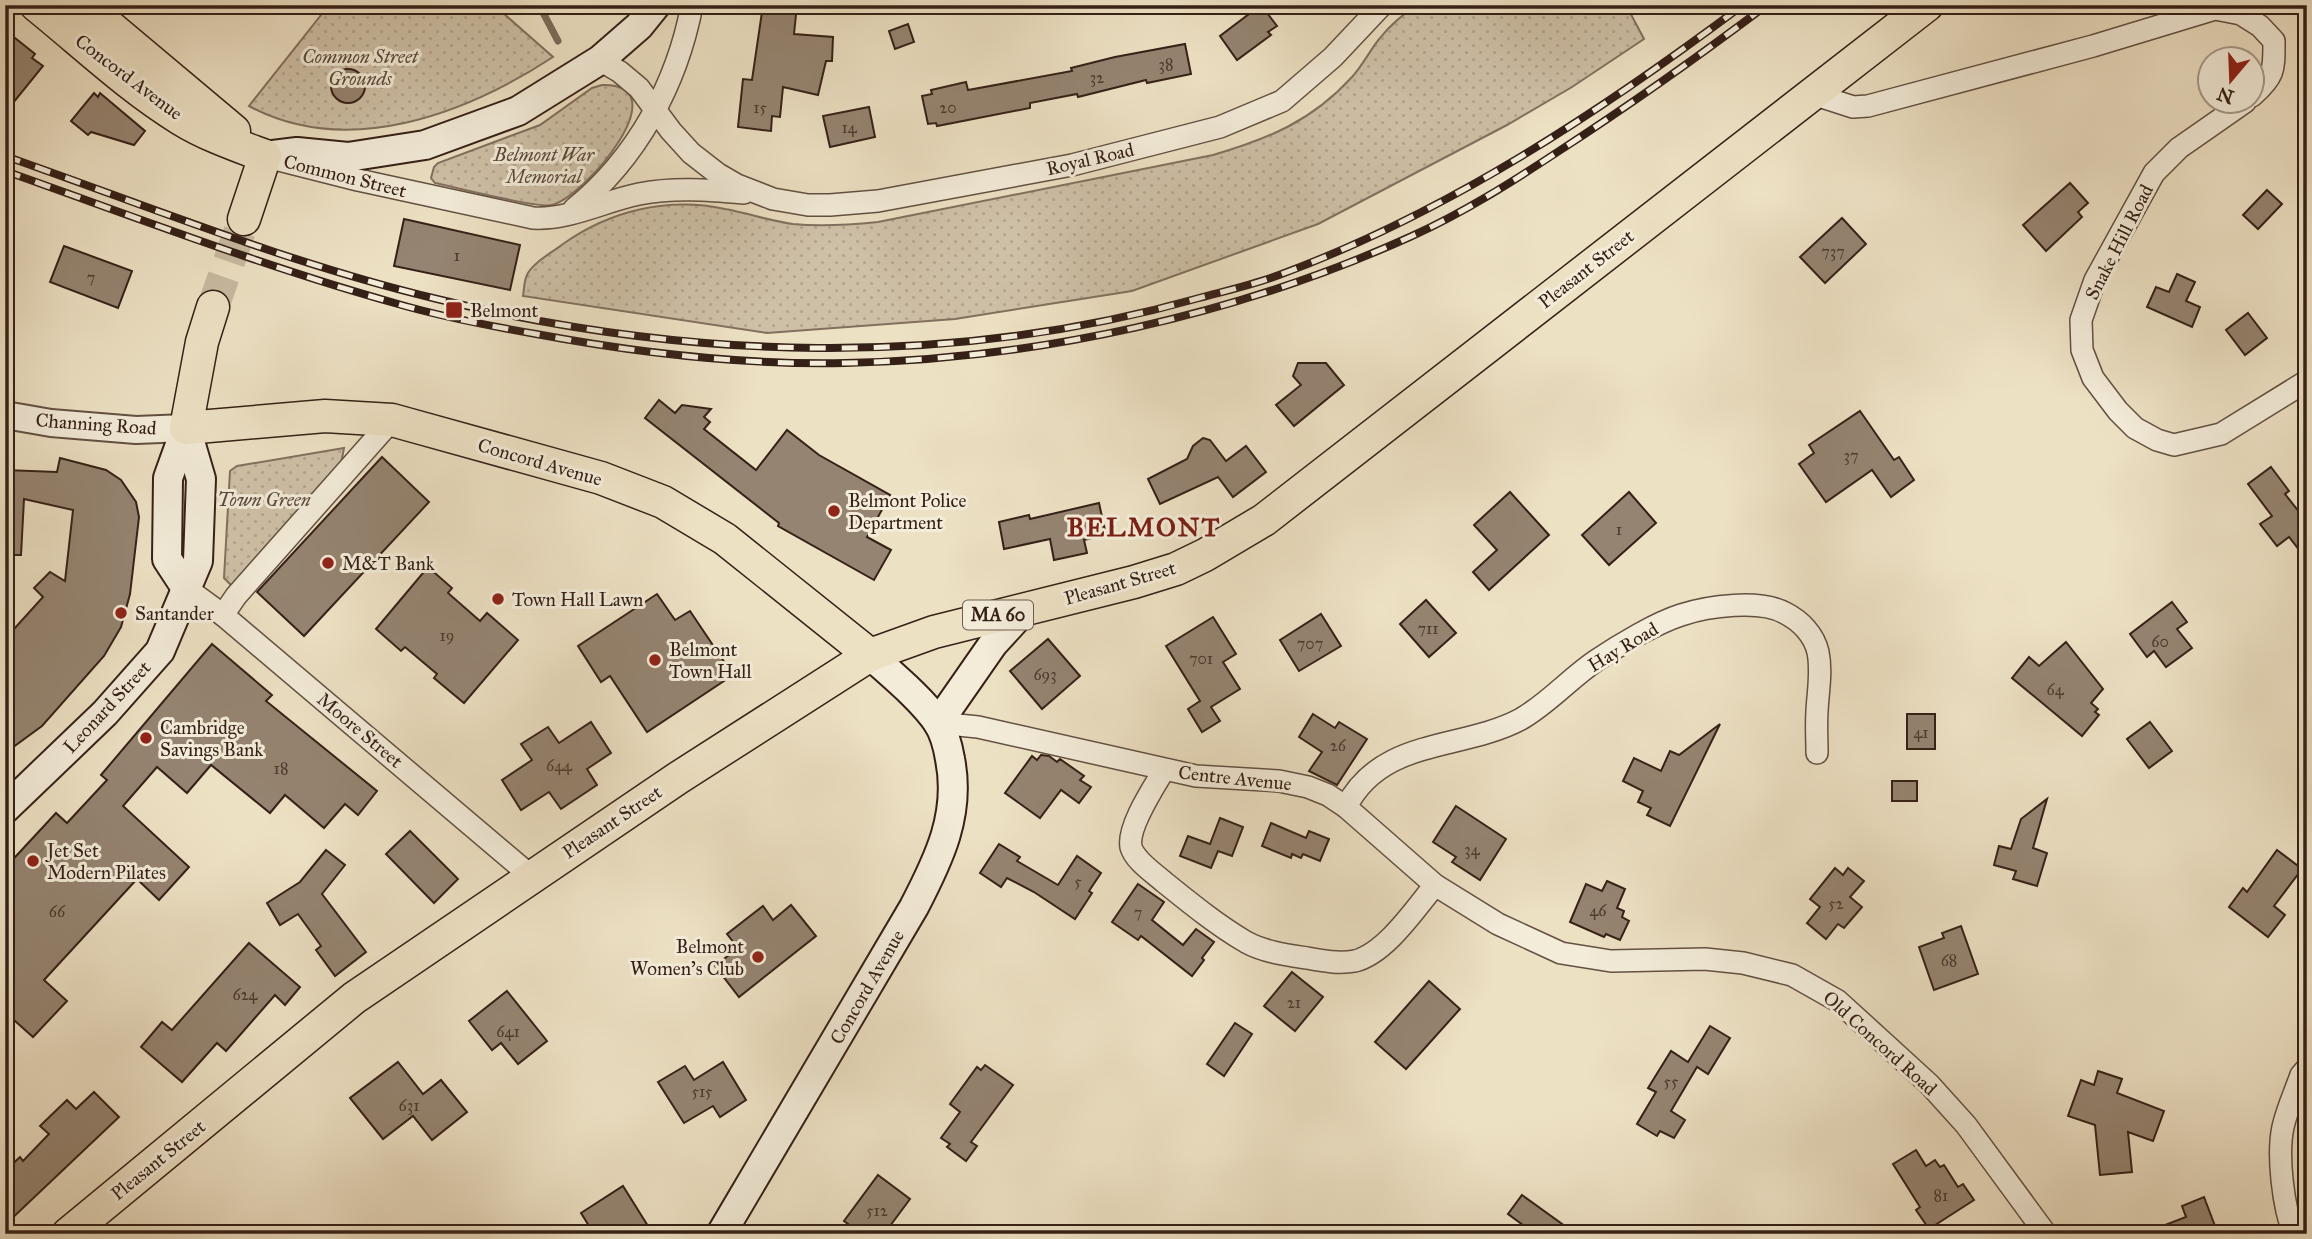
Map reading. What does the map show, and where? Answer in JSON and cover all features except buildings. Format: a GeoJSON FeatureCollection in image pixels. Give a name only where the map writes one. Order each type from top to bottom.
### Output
{"type":"FeatureCollection","features":[{"type":"Feature","properties":{"kind":"main road","name":"Concord Avenue"},"geometry":{"type":"LineString","coordinates":[[37,5],[181,119],[221,139],[265,156]]}},
{"type":"Feature","properties":{"kind":"main road","name":"Concord Avenue"},"geometry":{"type":"LineString","coordinates":[[84,5],[265,156]]}},
{"type":"Feature","properties":{"kind":"main road","name":"Common Street"},"geometry":{"type":"LineString","coordinates":[[265,156],[296,152],[348,157],[425,145],[518,111],[600,60],[639,26],[656,5]]}},
{"type":"Feature","properties":{"kind":"main road","name":"Pleasant Street"},"geometry":{"type":"LineString","coordinates":[[68,1234],[354,998],[678,778],[870,655],[934,632],[1176,569],[1264,520],[1927,5]]}},
{"type":"Feature","properties":{"kind":"main road"},"geometry":{"type":"LineString","coordinates":[[244,219],[265,156]]}},
{"type":"Feature","properties":{"kind":"main road"},"geometry":{"type":"LineString","coordinates":[[186,588],[167,559],[169,478],[186,428],[202,342],[213,307]]}},
{"type":"Feature","properties":{"kind":"main road","name":"Concord Avenue"},"geometry":{"type":"LineString","coordinates":[[186,428],[326,416],[392,420],[601,478],[663,502],[725,539],[870,655],[907,689],[938,723],[949,754],[954,787],[951,818],[936,864],[907,919],[721,1234]]}},
{"type":"Feature","properties":{"kind":"main road","name":"Leonard Street"},"geometry":{"type":"LineString","coordinates":[[5,809],[105,713],[160,650],[186,588]]}},
{"type":"Feature","properties":{"kind":"main road"},"geometry":{"type":"LineString","coordinates":[[938,723],[993,644],[1026,608]]}},
{"type":"Feature","properties":{"kind":"street"},"geometry":{"type":"LineString","coordinates":[[566,215],[588,198],[612,172],[656,110],[679,57],[692,5]]}},
{"type":"Feature","properties":{"kind":"street","name":"Royal Road"},"geometry":{"type":"LineString","coordinates":[[566,215],[661,190],[756,194],[808,205],[878,201],[1072,165],[1220,127],[1282,101],[1333,57],[1382,5]]}},
{"type":"Feature","properties":{"kind":"street"},"geometry":{"type":"LineString","coordinates":[[1813,94],[1853,107],[1868,106],[2093,46],[2215,9],[2241,13],[2260,26],[2274,41],[2274,70],[2266,82]]}},
{"type":"Feature","properties":{"kind":"street","name":"Royal Road"},"geometry":{"type":"LineString","coordinates":[[600,60],[630,79],[671,131],[704,164],[756,194]]}},
{"type":"Feature","properties":{"kind":"street","name":"Snake Hill Road"},"geometry":{"type":"LineString","coordinates":[[2225,116],[2179,148],[2154,173],[2095,281],[2081,320],[2082,350],[2092,378],[2118,411],[2135,428],[2157,440],[2174,445],[2221,434],[2307,381]]}},
{"type":"Feature","properties":{"kind":"street","name":"Common Street"},"geometry":{"type":"LineString","coordinates":[[265,156],[523,217],[545,219],[566,215]]}},
{"type":"Feature","properties":{"kind":"street","name":"Channing Road"},"geometry":{"type":"LineString","coordinates":[[5,415],[51,423],[136,430],[186,428]]}},
{"type":"Feature","properties":{"kind":"street"},"geometry":{"type":"LineString","coordinates":[[223,615],[245,586],[392,420]]}},
{"type":"Feature","properties":{"kind":"street","name":"Moore Street"},"geometry":{"type":"LineString","coordinates":[[186,588],[223,615],[531,876]]}},
{"type":"Feature","properties":{"kind":"street","name":"Hay Road"},"geometry":{"type":"LineString","coordinates":[[1346,807],[1354,791],[1381,769],[1409,752],[1475,735],[1518,720],[1537,709],[1596,660],[1631,640],[1680,615],[1730,607],[1774,607],[1797,619],[1815,643],[1820,665],[1817,753]]}},
{"type":"Feature","properties":{"kind":"street","name":"Centre Avenue"},"geometry":{"type":"LineString","coordinates":[[938,723],[978,727],[1196,776],[1294,783],[1328,795],[1346,807],[1435,885],[1498,924],[1544,947],[1584,958],[1611,961]]}},
{"type":"Feature","properties":{"kind":"street"},"geometry":{"type":"LineString","coordinates":[[1164,770],[1138,819],[1132,835],[1132,850],[1145,865],[1197,908],[1255,945],[1318,960],[1356,961],[1371,955],[1385,942],[1435,885]]}},
{"type":"Feature","properties":{"kind":"street","name":"Old Concord Road"},"geometry":{"type":"LineString","coordinates":[[1611,961],[1705,958],[1743,963],[1793,975],[1818,988],[1852,1014],[1929,1084],[1966,1125],[2046,1234]]}},
{"type":"Feature","properties":{"kind":"street"},"geometry":{"type":"LineString","coordinates":[[2294,1234],[2281,1178],[2283,1128],[2301,1075],[2307,1068]]}},
{"type":"Feature","properties":{"kind":"green space","name":"Common Street Grounds"},"geometry":{"type":"Polygon","coordinates":[[[329,5],[494,5],[553,57],[483,96],[445,112],[406,123],[366,129],[326,129],[287,121],[249,106],[329,5]]]}},
{"type":"Feature","properties":{"kind":"green space"},"geometry":{"type":"Polygon","coordinates":[[[1416,5],[1626,5],[1644,39],[1572,87],[1507,125],[1318,224],[1132,291],[955,319],[767,333],[523,296],[527,275],[543,258],[601,222],[641,209],[704,206],[793,224],[878,222],[1233,149],[1271,135],[1321,106],[1360,68],[1388,29],[1416,5]]]}},
{"type":"Feature","properties":{"kind":"green space","name":"Belmont War Memorial"},"geometry":{"type":"Polygon","coordinates":[[[602,85],[624,89],[632,102],[630,120],[603,163],[585,183],[567,197],[552,205],[531,204],[435,183],[431,178],[438,163],[540,125],[592,88],[602,85]]]}},
{"type":"Feature","properties":{"kind":"green space","name":"Town Green"},"geometry":{"type":"Polygon","coordinates":[[[344,448],[340,469],[232,586],[224,578],[230,471],[237,466],[344,448]]]}},
{"type":"Feature","properties":{"kind":"waterway"},"geometry":{"type":"LineString","coordinates":[[539,5],[558,41]]}},
{"type":"Feature","properties":{"kind":"tunnel"},"geometry":{"type":"LineString","coordinates":[[213,307],[244,219]]}},
{"type":"Feature","properties":{"kind":"railway"},"geometry":{"type":"LineString","coordinates":[[5,156],[273,252],[382,285],[532,319],[627,335],[722,344],[818,348],[914,346],[1009,337],[1104,321],[1259,282],[1341,250],[1462,191],[1520,157],[1634,84],[1743,5]]}},
{"type":"Feature","properties":{"kind":"railway"},"geometry":{"type":"LineString","coordinates":[[5,171],[299,274],[398,304],[467,321],[613,347],[728,360],[806,363],[917,360],[990,353],[1135,328],[1277,289],[1346,264],[1431,227],[1505,185],[1586,134],[1767,5]]}},
{"type":"Feature","properties":{"kind":"place","name":"Belmont"},"geometry":{"type":"Point","coordinates":[454,310]}},
{"type":"Feature","properties":{"kind":"place","name":"Belmont Police Department"},"geometry":{"type":"Point","coordinates":[834,511]}},
{"type":"Feature","properties":{"kind":"place","name":"M&T Bank"},"geometry":{"type":"Point","coordinates":[328,563]}},
{"type":"Feature","properties":{"kind":"place","name":"Town Hall Lawn"},"geometry":{"type":"Point","coordinates":[498,599]}},
{"type":"Feature","properties":{"kind":"place","name":"Santander"},"geometry":{"type":"Point","coordinates":[121,613]}},
{"type":"Feature","properties":{"kind":"place","name":"Belmont Town Hall"},"geometry":{"type":"Point","coordinates":[655,660]}},
{"type":"Feature","properties":{"kind":"place","name":"Cambridge Savings Bank"},"geometry":{"type":"Point","coordinates":[146,738]}},
{"type":"Feature","properties":{"kind":"place","name":"Jet Set Modern Pilates"},"geometry":{"type":"Point","coordinates":[33,861]}},
{"type":"Feature","properties":{"kind":"place","name":"Belmont Women's Club"},"geometry":{"type":"Point","coordinates":[758,957]}},
{"type":"Feature","properties":{"kind":"district","name":"BELMONT"},"geometry":{"type":"Point","coordinates":[1144,527]}}]}
